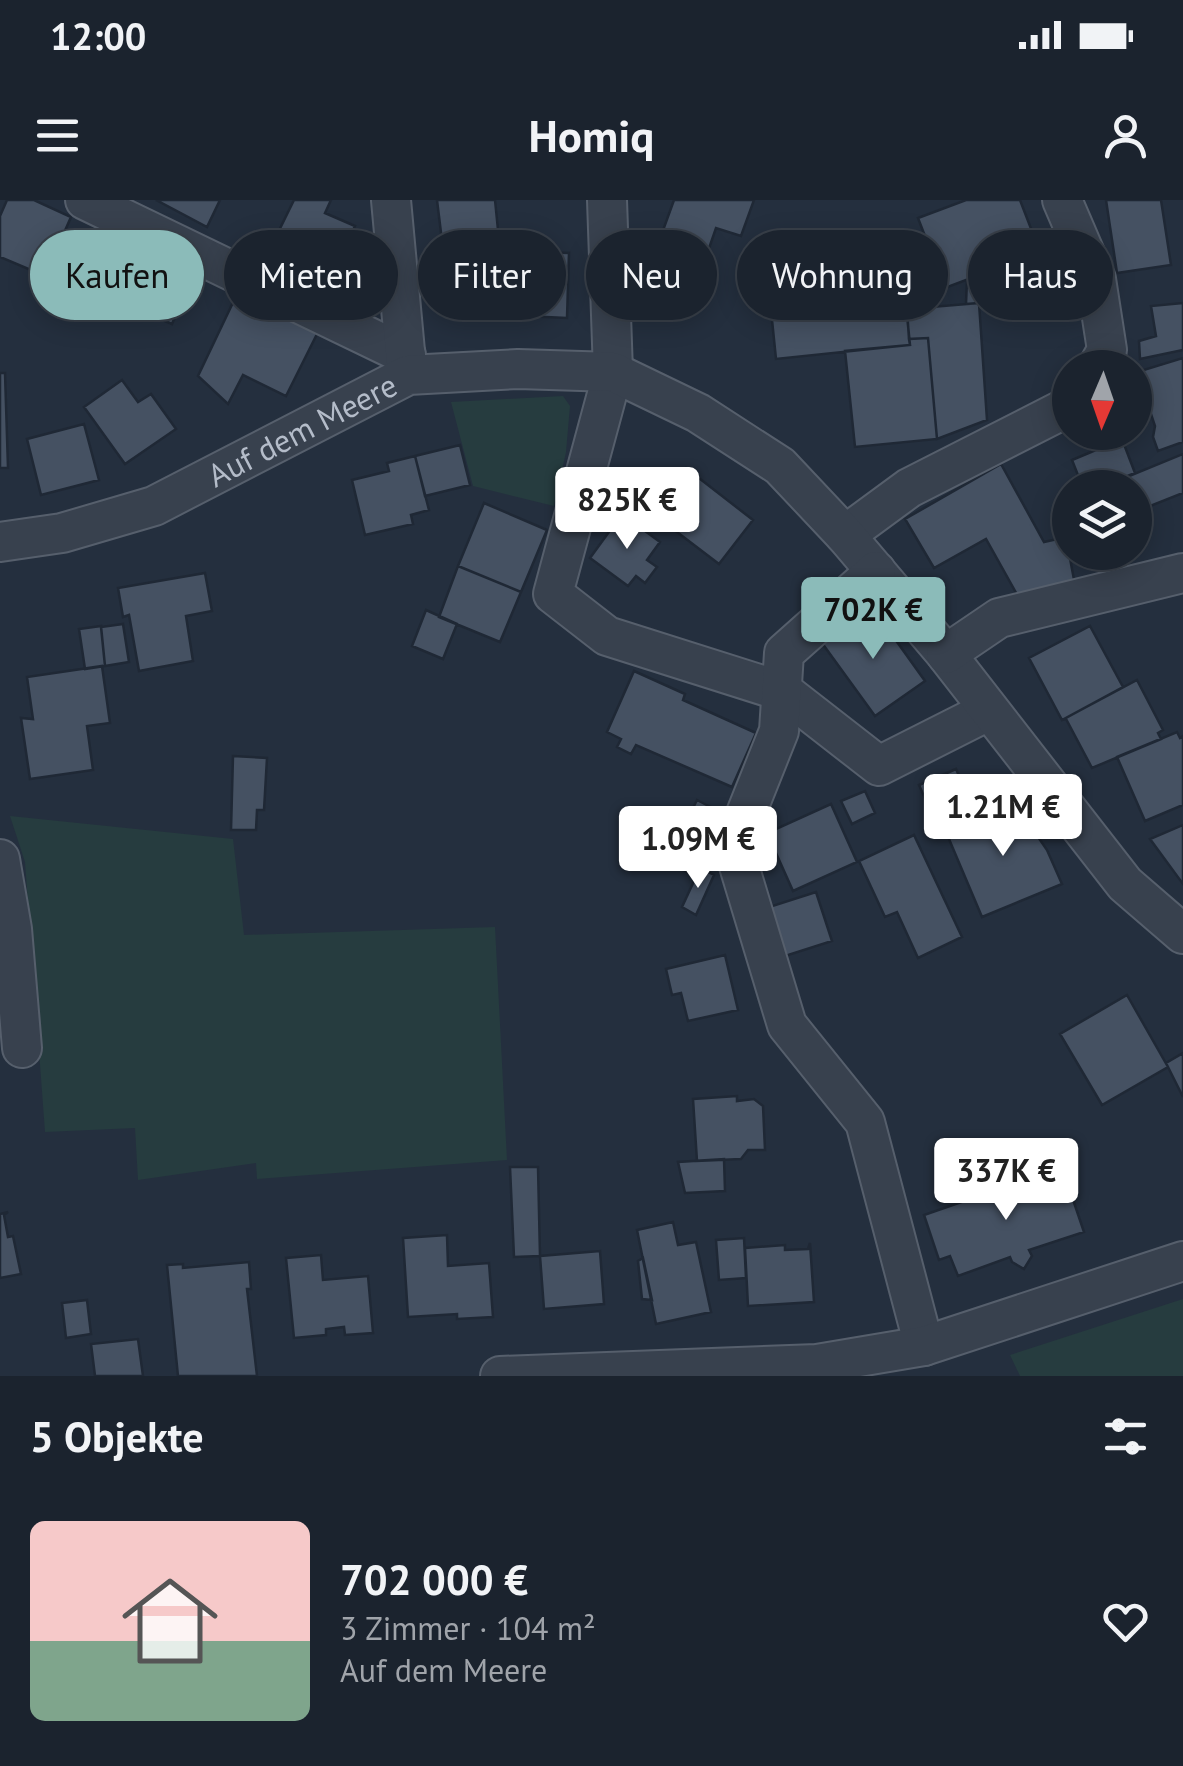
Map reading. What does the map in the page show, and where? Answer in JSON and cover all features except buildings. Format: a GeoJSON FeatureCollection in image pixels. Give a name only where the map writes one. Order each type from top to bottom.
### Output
{"type":"FeatureCollection","features":[{"type":"Feature","properties":{"kind":"street"},"geometry":{"type":"LineString","coordinates":[[85,200],[407,365]]}},
{"type":"Feature","properties":{"kind":"street"},"geometry":{"type":"LineString","coordinates":[[391,200],[407,365]]}},
{"type":"Feature","properties":{"kind":"street"},"geometry":{"type":"LineString","coordinates":[[607,200],[612,372],[553,594],[607,636],[784,692],[880,766],[988,711]]}},
{"type":"Feature","properties":{"kind":"street"},"geometry":{"type":"LineString","coordinates":[[1062,200],[1096,279],[1107,350]]}},
{"type":"Feature","properties":{"kind":"street","name":"Auf dem Meere"},"geometry":{"type":"LineString","coordinates":[[0,542],[62,533],[154,506],[407,365],[612,372],[698,413],[780,466],[846,535],[946,654],[1126,884],[1183,934]]}},
{"type":"Feature","properties":{"kind":"street"},"geometry":{"type":"LineString","coordinates":[[846,535],[909,488],[1052,415]]}},
{"type":"Feature","properties":{"kind":"street"},"geometry":{"type":"LineString","coordinates":[[876,571],[784,653],[779,731],[734,846],[786,1025],[865,1122],[924,1346]]}},
{"type":"Feature","properties":{"kind":"street"},"geometry":{"type":"LineString","coordinates":[[946,654],[999,618],[1183,572]]}},
{"type":"Feature","properties":{"kind":"street"},"geometry":{"type":"LineString","coordinates":[[0,859],[22,1048]]}},
{"type":"Feature","properties":{"kind":"street"},"geometry":{"type":"LineString","coordinates":[[500,1376],[820,1370],[924,1346],[1183,1261]]}},
{"type":"Feature","properties":{"kind":"green space"},"geometry":{"type":"Polygon","coordinates":[[[563,396],[570,406],[566,452],[554,506],[473,486],[451,402],[563,396]]]}},
{"type":"Feature","properties":{"kind":"green space"},"geometry":{"type":"Polygon","coordinates":[[[10,816],[233,839],[244,935],[495,927],[507,1160],[257,1179],[256,1163],[138,1180],[135,1128],[45,1132],[25,862],[10,816]]]}},
{"type":"Feature","properties":{"kind":"green space"},"geometry":{"type":"Polygon","coordinates":[[[1183,1299],[1183,1376],[1020,1376],[1010,1355],[1183,1299]]]}}]}
